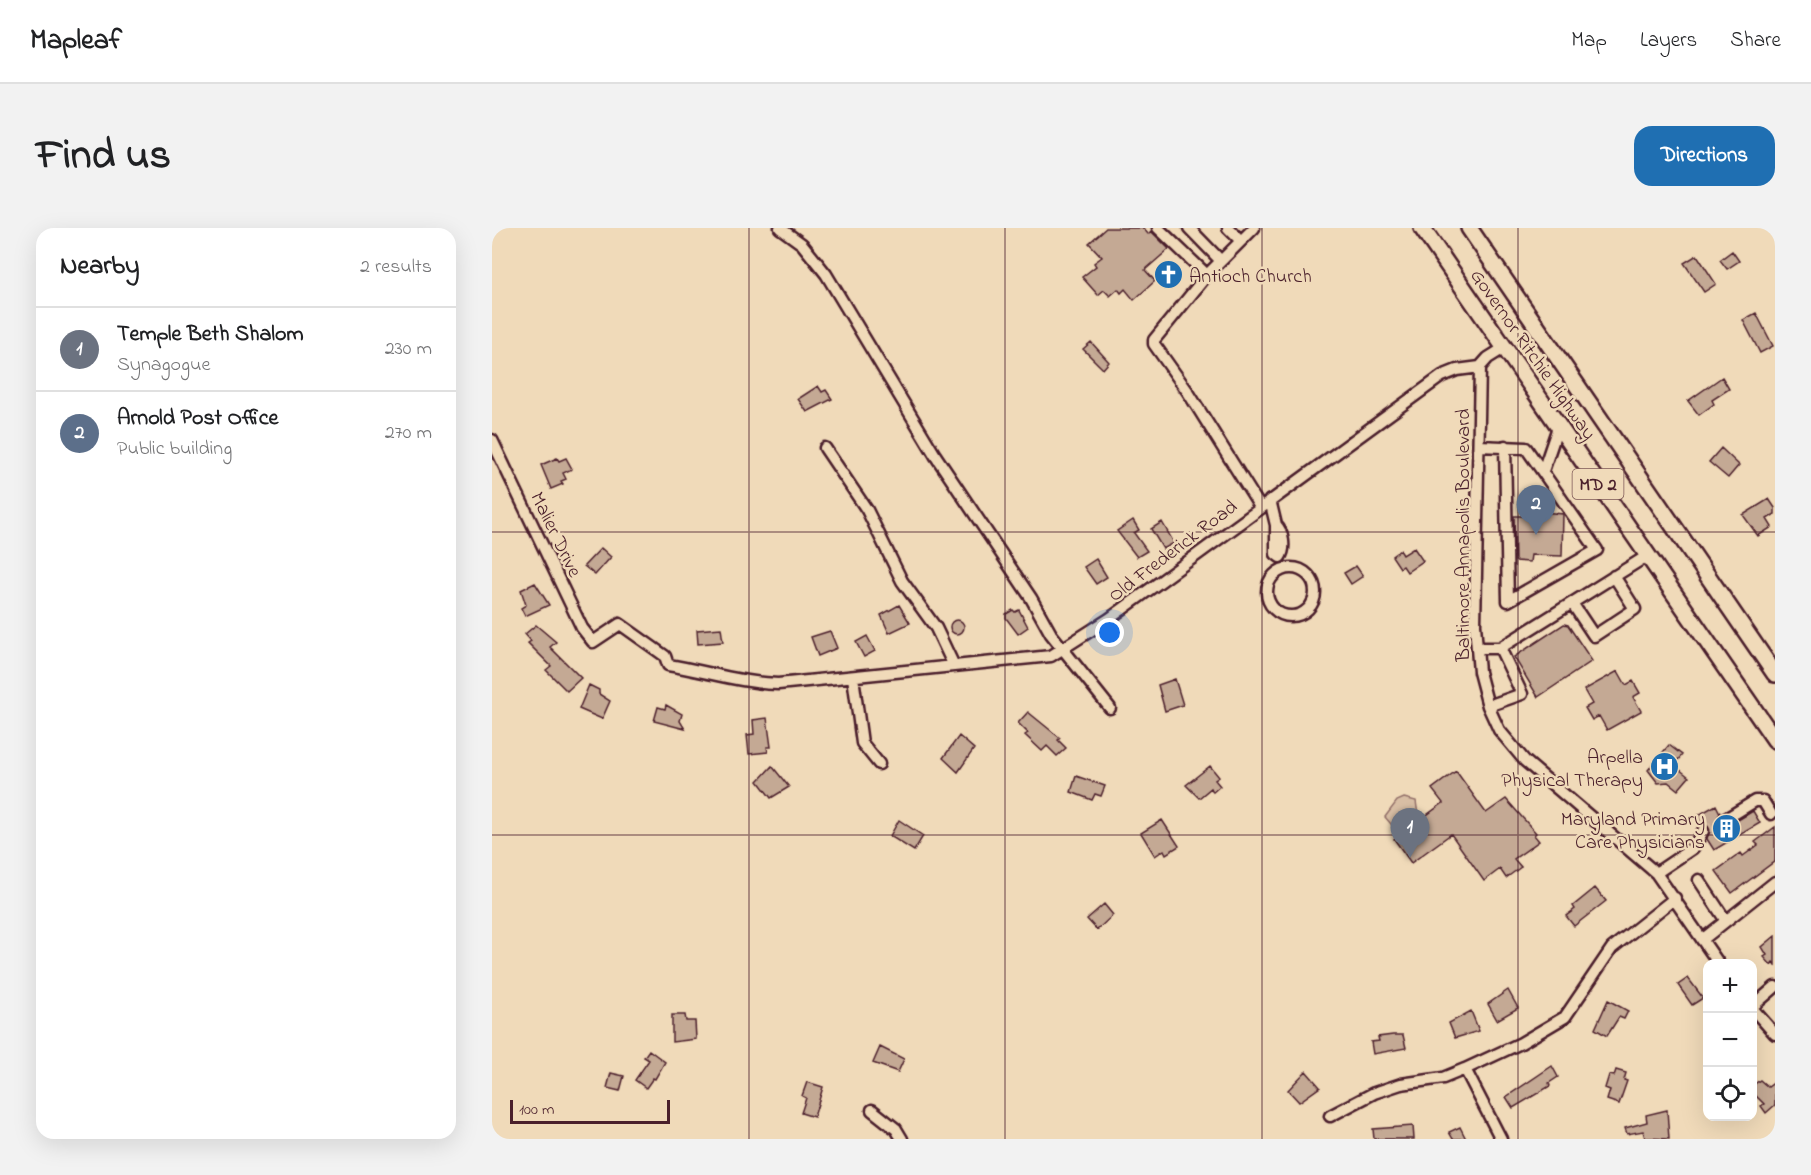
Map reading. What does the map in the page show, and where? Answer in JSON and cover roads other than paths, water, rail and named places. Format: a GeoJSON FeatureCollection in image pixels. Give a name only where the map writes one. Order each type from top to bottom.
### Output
{"type":"FeatureCollection","features":[{"type":"Feature","properties":{"kind":"highway","name":"Governor Ritchie Highway"},"geometry":{"type":"LineString","coordinates":[[1422,228],[1775,740]]}},
{"type":"Feature","properties":{"kind":"highway","name":"Governor Ritchie Highway"},"geometry":{"type":"LineString","coordinates":[[1469,228],[1775,674]]}},
{"type":"Feature","properties":{"kind":"street"},"geometry":{"type":"LineString","coordinates":[[780,228],[801,244],[826,274],[935,455],[1031,598],[1051,634],[1110,708]]}},
{"type":"Feature","properties":{"kind":"street"},"geometry":{"type":"LineString","coordinates":[[1158,228],[1207,275]]}},
{"type":"Feature","properties":{"kind":"street"},"geometry":{"type":"LineString","coordinates":[[1189,228],[1221,261]]}},
{"type":"Feature","properties":{"kind":"street"},"geometry":{"type":"LineString","coordinates":[[1228,228],[1241,241]]}},
{"type":"Feature","properties":{"kind":"street"},"geometry":{"type":"LineString","coordinates":[[1254,228],[1207,275],[1154,340],[1154,344],[1265,504],[1276,525],[1276,554],[1280,557],[1283,570]]}},
{"type":"Feature","properties":{"kind":"street"},"geometry":{"type":"LineString","coordinates":[[1480,367],[1488,358],[1504,348]]}},
{"type":"Feature","properties":{"kind":"street","name":"Old Frederick Road"},"geometry":{"type":"LineString","coordinates":[[854,676],[1037,659],[1065,650],[1442,376],[1457,370],[1480,367]]}},
{"type":"Feature","properties":{"kind":"street","name":"Baltimore Annapolis Boulevard"},"geometry":{"type":"LineString","coordinates":[[1480,367],[1477,648],[1488,706],[1499,730],[1525,761],[1656,873],[1716,959]]}},
{"type":"Feature","properties":{"kind":"street"},"geometry":{"type":"LineString","coordinates":[[1543,471],[1558,427]]}},
{"type":"Feature","properties":{"kind":"street","name":"Malier Drive"},"geometry":{"type":"LineString","coordinates":[[492,440],[582,628],[592,642],[620,624],[664,656],[668,665],[717,673],[757,684],[854,676]]}},
{"type":"Feature","properties":{"kind":"street"},"geometry":{"type":"LineString","coordinates":[[1479,446],[1505,447],[1526,448],[1597,550],[1508,601],[1505,447]]}},
{"type":"Feature","properties":{"kind":"street"},"geometry":{"type":"LineString","coordinates":[[825,448],[867,510],[902,581],[936,628],[954,666]]}},
{"type":"Feature","properties":{"kind":"street"},"geometry":{"type":"LineString","coordinates":[[1477,648],[1500,648],[1647,555]]}},
{"type":"Feature","properties":{"kind":"street"},"geometry":{"type":"LineString","coordinates":[[1283,570],[1299,570],[1311,580],[1315,596],[1312,603],[1300,614],[1284,616],[1268,601],[1267,586],[1271,578],[1283,570]]}},
{"type":"Feature","properties":{"kind":"street"},"geometry":{"type":"LineString","coordinates":[[1572,603],[1594,636],[1635,609],[1614,576]]}},
{"type":"Feature","properties":{"kind":"street"},"geometry":{"type":"LineString","coordinates":[[1488,706],[1522,694],[1500,648]]}},
{"type":"Feature","properties":{"kind":"street"},"geometry":{"type":"LineString","coordinates":[[854,676],[861,743],[879,764]]}},
{"type":"Feature","properties":{"kind":"street"},"geometry":{"type":"LineString","coordinates":[[1724,820],[1755,801],[1763,801],[1771,814]]}},
{"type":"Feature","properties":{"kind":"street"},"geometry":{"type":"LineString","coordinates":[[1656,873],[1693,848],[1703,831]]}},
{"type":"Feature","properties":{"kind":"street"},"geometry":{"type":"LineString","coordinates":[[1698,880],[1726,921]]}},
{"type":"Feature","properties":{"kind":"street"},"geometry":{"type":"LineString","coordinates":[[1702,940],[1775,882]]}},
{"type":"Feature","properties":{"kind":"street"},"geometry":{"type":"LineString","coordinates":[[1330,1116],[1383,1090],[1401,1084],[1443,1078],[1465,1069],[1521,1043],[1565,1017],[1612,948],[1675,898]]}},
{"type":"Feature","properties":{"kind":"street"},"geometry":{"type":"LineString","coordinates":[[1757,1003],[1775,987]]}},
{"type":"Feature","properties":{"kind":"street"},"geometry":{"type":"LineString","coordinates":[[1756,1013],[1775,1034]]}},
{"type":"Feature","properties":{"kind":"street"},"geometry":{"type":"LineString","coordinates":[[1465,1069],[1502,1139]]}},
{"type":"Feature","properties":{"kind":"street"},"geometry":{"type":"LineString","coordinates":[[872,1110],[896,1129],[902,1139]]}},
{"type":"Feature","properties":{"kind":"tunnel"},"geometry":{"type":"LineString","coordinates":[[1703,831],[1724,820]]}},
{"type":"Feature","properties":{"kind":"place","name":"Antioch Church"},"geometry":{"type":"Point","coordinates":[1168,275]}},
{"type":"Feature","properties":{"kind":"place","name":"Arnold Post Office"},"geometry":{"type":"Point","coordinates":[1536,535]}},
{"type":"Feature","properties":{"kind":"place","name":"Arpella Physical Therapy"},"geometry":{"type":"Point","coordinates":[1664,767]}},
{"type":"Feature","properties":{"kind":"place","name":"Maryland Primary Care Physicians"},"geometry":{"type":"Point","coordinates":[1726,829]}},
{"type":"Feature","properties":{"kind":"place","name":"Temple Beth Shalom"},"geometry":{"type":"Point","coordinates":[1410,858]}}]}
